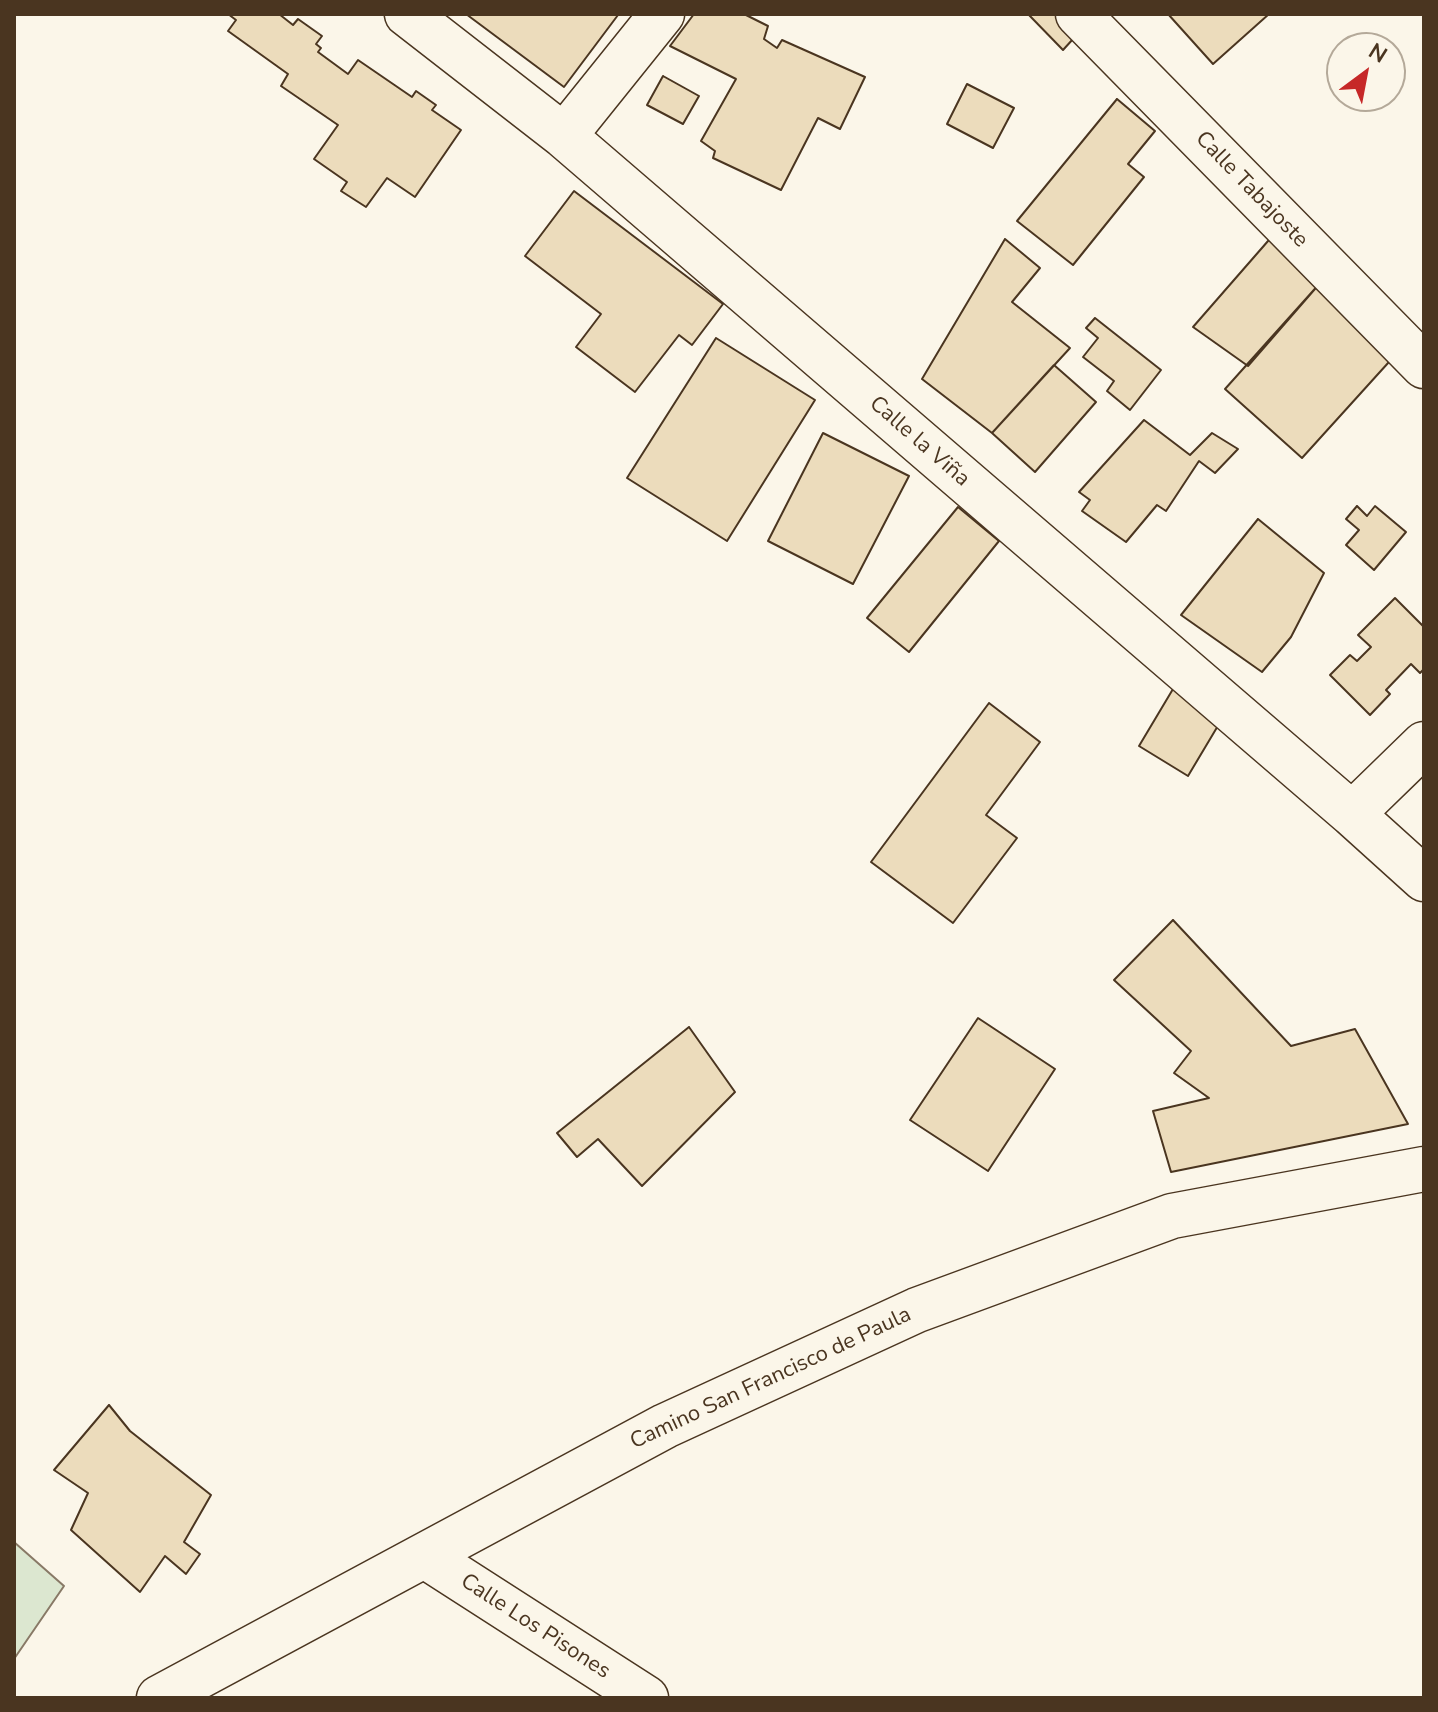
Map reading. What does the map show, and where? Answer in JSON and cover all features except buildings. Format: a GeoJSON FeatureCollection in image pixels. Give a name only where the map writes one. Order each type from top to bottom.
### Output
{"type":"FeatureCollection","features":[{"type":"Feature","properties":{"kind":"street","name":"Calle la Viña"},"geometry":{"type":"LineString","coordinates":[[407,14],[564,136],[1424,879]]}},
{"type":"Feature","properties":{"kind":"street"},"geometry":{"type":"LineString","coordinates":[[564,136],[662,14]]}},
{"type":"Feature","properties":{"kind":"street","name":"Calle Tabajoste"},"geometry":{"type":"LineString","coordinates":[[1078,14],[1424,366]]}},
{"type":"Feature","properties":{"kind":"street"},"geometry":{"type":"LineString","coordinates":[[1352,814],[1424,744]]}},
{"type":"Feature","properties":{"kind":"street","name":"Camino San Francisco de Paula"},"geometry":{"type":"LineString","coordinates":[[159,1698],[665,1426],[917,1310],[1172,1216],[1424,1169]]}},
{"type":"Feature","properties":{"kind":"street","name":"Calle Los Pisones"},"geometry":{"type":"LineString","coordinates":[[425,1556],[646,1698]]}},
{"type":"Feature","properties":{"kind":"green space"},"geometry":{"type":"Polygon","coordinates":[[[14,1542],[64,1586],[14,1659],[14,1542]]]}}]}
